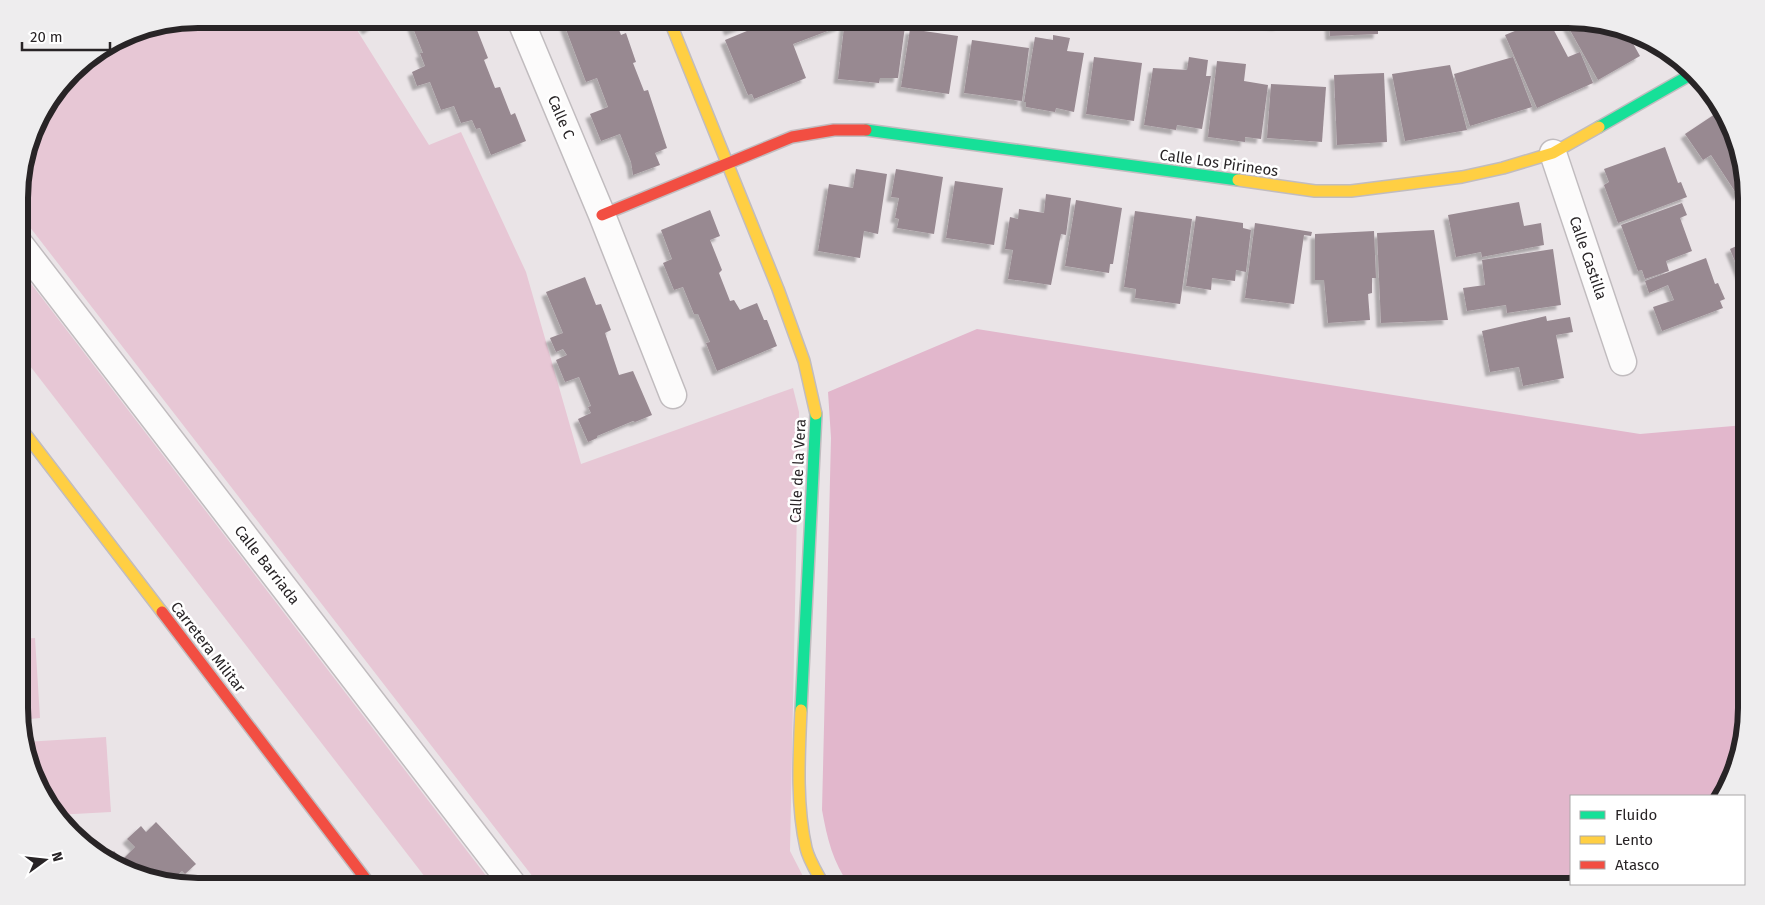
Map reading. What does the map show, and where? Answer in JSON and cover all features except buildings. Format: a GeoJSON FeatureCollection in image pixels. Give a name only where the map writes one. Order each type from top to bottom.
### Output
{"type":"FeatureCollection","features":[{"type":"Feature","properties":{"kind":"street","name":"Calle C"},"geometry":{"type":"LineString","coordinates":[[524,28],[602,215],[673,395]]}},
{"type":"Feature","properties":{"kind":"street","name":"Calle de la Vera"},"geometry":{"type":"LineString","coordinates":[[673,28],[781,298],[804,361],[816,410],[799,752],[802,816],[806,850],[820,878]]}},
{"type":"Feature","properties":{"kind":"street","name":"Calle Los Pirineos"},"geometry":{"type":"LineString","coordinates":[[727,163],[792,137],[834,130],[871,130],[1315,191],[1403,186],[1503,168],[1553,153],[1687,76]]}},
{"type":"Feature","properties":{"kind":"street","name":"Calle Castilla"},"geometry":{"type":"LineString","coordinates":[[1553,153],[1623,362]]}},
{"type":"Feature","properties":{"kind":"street"},"geometry":{"type":"LineString","coordinates":[[602,215],[727,163]]}},
{"type":"Feature","properties":{"kind":"street","name":"Calle Barriada"},"geometry":{"type":"LineString","coordinates":[[28,255],[508,878]]}},
{"type":"Feature","properties":{"kind":"street","name":"Carretera Militar"},"geometry":{"type":"LineString","coordinates":[[28,437],[364,878]]}},
{"type":"Feature","properties":{"kind":"shaded area"},"geometry":{"type":"Polygon","coordinates":[[[186,28],[356,28],[429,145],[461,132],[526,272],[581,464],[793,388],[799,412],[790,851],[804,878],[534,878],[28,225],[28,186],[31,164],[40,132],[50,112],[77,77],[103,56],[132,40],[154,33],[186,28]]]}},
{"type":"Feature","properties":{"kind":"shaded area"},"geometry":{"type":"Polygon","coordinates":[[[28,280],[488,878],[426,878],[28,363],[28,280]]]}},
{"type":"Feature","properties":{"kind":"shaded area"},"geometry":{"type":"Polygon","coordinates":[[[977,329],[1640,434],[1738,426],[1738,708],[1734,741],[1720,783],[1713,795],[1570,795],[1570,877],[844,878],[832,850],[822,810],[831,438],[828,392],[977,329]]]}},
{"type":"Feature","properties":{"kind":"shaded area"},"geometry":{"type":"Polygon","coordinates":[[[28,638],[35,638],[40,718],[29,719],[28,708],[28,638]]]}},
{"type":"Feature","properties":{"kind":"shaded area"},"geometry":{"type":"Polygon","coordinates":[[[106,737],[111,812],[66,814],[50,792],[40,773],[31,742],[106,737]]]}},
{"type":"Feature","properties":{"kind":"traffic: fast"},"geometry":{"type":"LineString","coordinates":[[1599,127],[1687,76]]}},
{"type":"Feature","properties":{"kind":"traffic: fast"},"geometry":{"type":"LineString","coordinates":[[866,130],[1238,180]]}},
{"type":"Feature","properties":{"kind":"traffic: fast"},"geometry":{"type":"LineString","coordinates":[[801,710],[816,414]]}},
{"type":"Feature","properties":{"kind":"traffic: slow"},"geometry":{"type":"LineString","coordinates":[[673,28],[778,289],[804,361],[816,414]]}},
{"type":"Feature","properties":{"kind":"traffic: slow"},"geometry":{"type":"LineString","coordinates":[[1238,180],[1315,191],[1351,191],[1462,177],[1503,168],[1553,153],[1599,127]]}},
{"type":"Feature","properties":{"kind":"traffic: slow"},"geometry":{"type":"LineString","coordinates":[[28,437],[162,612]]}},
{"type":"Feature","properties":{"kind":"traffic: slow"},"geometry":{"type":"LineString","coordinates":[[801,710],[799,779],[801,814],[806,848],[819,878]]}},
{"type":"Feature","properties":{"kind":"traffic: jam"},"geometry":{"type":"LineString","coordinates":[[602,215],[792,137],[834,130],[866,130]]}},
{"type":"Feature","properties":{"kind":"traffic: jam"},"geometry":{"type":"LineString","coordinates":[[162,612],[365,878]]}}]}
